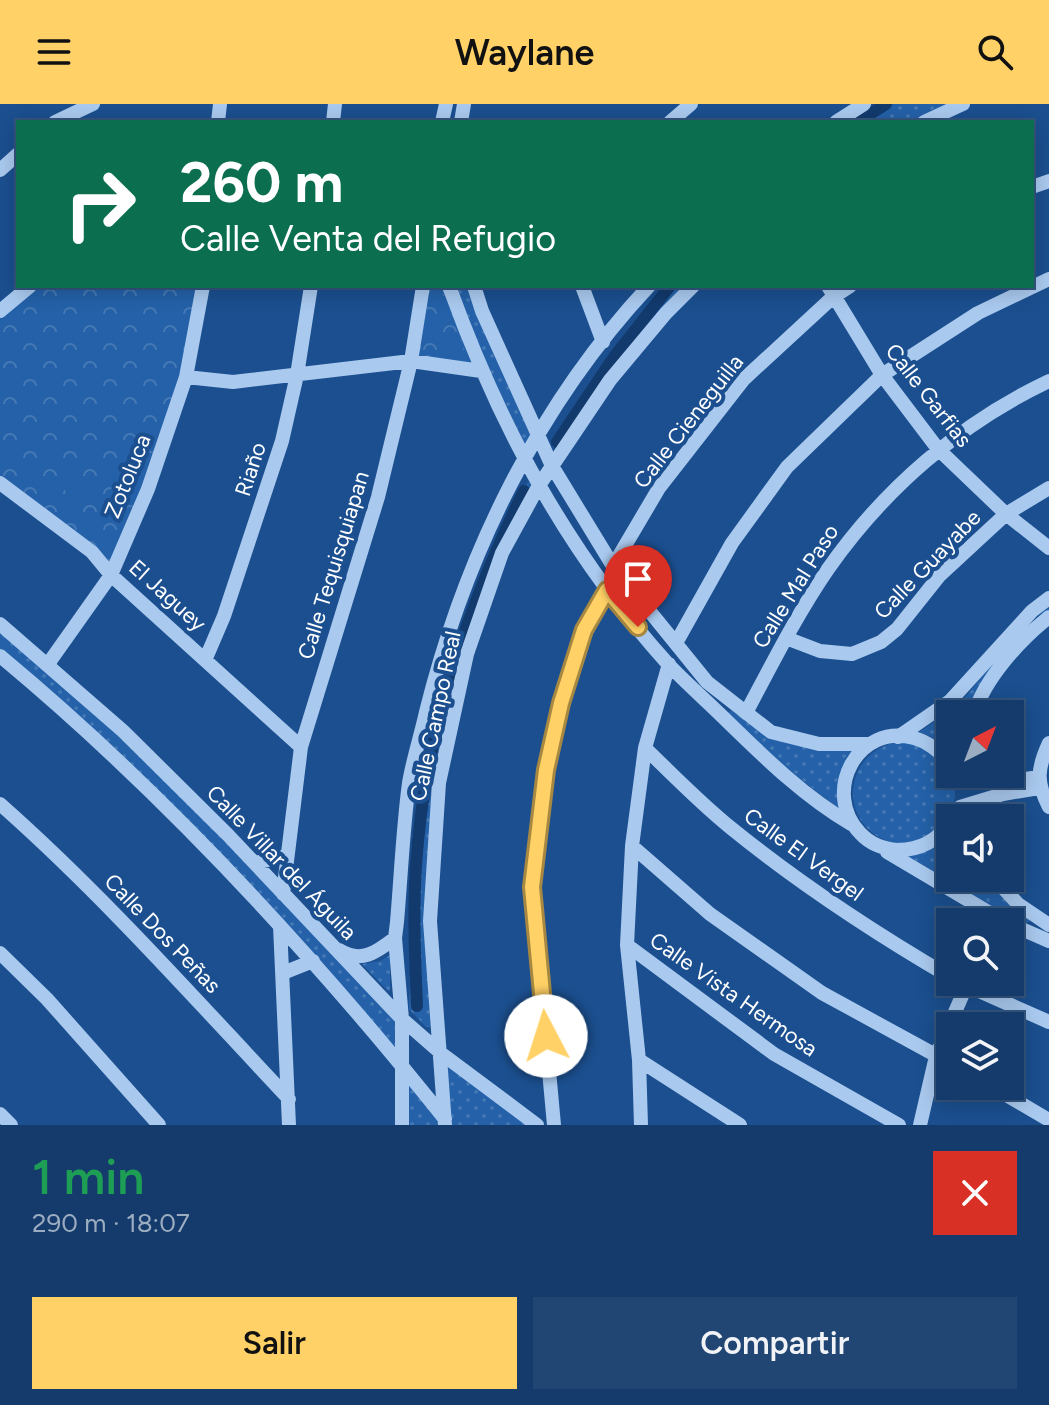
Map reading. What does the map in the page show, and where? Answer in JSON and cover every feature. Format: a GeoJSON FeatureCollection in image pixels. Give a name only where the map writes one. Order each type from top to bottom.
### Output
{"type":"FeatureCollection","features":[{"type":"Feature","properties":{"kind":"street"},"geometry":{"type":"LineString","coordinates":[[56,120],[73,104]]}},
{"type":"Feature","properties":{"kind":"street"},"geometry":{"type":"LineString","coordinates":[[58,120],[93,104]]}},
{"type":"Feature","properties":{"kind":"street"},"geometry":{"type":"LineString","coordinates":[[839,120],[864,104]]}},
{"type":"Feature","properties":{"kind":"street"},"geometry":{"type":"LineString","coordinates":[[928,120],[963,104]]}},
{"type":"Feature","properties":{"kind":"street"},"geometry":{"type":"LineString","coordinates":[[672,120],[685,105]]}},
{"type":"Feature","properties":{"kind":"street"},"geometry":{"type":"LineString","coordinates":[[0,170],[16,156]]}},
{"type":"Feature","properties":{"kind":"street"},"geometry":{"type":"LineString","coordinates":[[0,311],[28,288]]}},
{"type":"Feature","properties":{"kind":"street","name":"Zotoluca"},"geometry":{"type":"LineString","coordinates":[[48,664],[111,575],[148,489],[186,377],[203,288]]}},
{"type":"Feature","properties":{"kind":"street","name":"Riaño"},"geometry":{"type":"LineString","coordinates":[[206,658],[224,616],[282,441],[297,375],[311,288]]}},
{"type":"Feature","properties":{"kind":"street","name":"Calle Tequisquiapan"},"geometry":{"type":"LineString","coordinates":[[283,894],[301,747],[378,497],[411,361],[423,288]]}},
{"type":"Feature","properties":{"kind":"street"},"geometry":{"type":"LineString","coordinates":[[450,288],[481,371],[538,487],[607,590],[669,664],[777,770],[825,809],[851,824],[867,840],[887,849],[910,850],[936,837]]}},
{"type":"Feature","properties":{"kind":"street"},"geometry":{"type":"LineString","coordinates":[[475,288],[482,311],[552,466],[613,566],[707,682],[771,732],[819,744],[870,744],[891,737],[913,737],[936,749]]}},
{"type":"Feature","properties":{"kind":"street"},"geometry":{"type":"LineString","coordinates":[[583,288],[603,342]]}},
{"type":"Feature","properties":{"kind":"street","name":"Calle Campo Real"},"geometry":{"type":"LineString","coordinates":[[402,1125],[402,1019],[395,938],[410,780],[442,648],[480,549],[522,458],[603,342],[647,288]]}},
{"type":"Feature","properties":{"kind":"street","name":"Calle Campo Real"},"geometry":{"type":"LineString","coordinates":[[447,1123],[430,921],[439,783],[467,654],[502,553],[538,487],[610,380],[691,288]]}},
{"type":"Feature","properties":{"kind":"street"},"geometry":{"type":"LineString","coordinates":[[676,643],[732,543],[787,467],[882,375],[978,313],[1030,288]]}},
{"type":"Feature","properties":{"kind":"street","name":"Calle Garfias"},"geometry":{"type":"LineString","coordinates":[[831,292],[882,375],[938,449],[1006,514],[1049,548]]}},
{"type":"Feature","properties":{"kind":"street","name":"Calle Cieneguilla"},"geometry":{"type":"LineString","coordinates":[[613,566],[659,488],[744,379],[831,292]]}},
{"type":"Feature","properties":{"kind":"street"},"geometry":{"type":"LineString","coordinates":[[186,377],[233,382],[411,361],[481,371]]}},
{"type":"Feature","properties":{"kind":"street","name":"Calle Mal Paso"},"geometry":{"type":"LineString","coordinates":[[746,713],[786,638],[827,571],[857,530],[938,449],[1022,394],[1049,381]]}},
{"type":"Feature","properties":{"kind":"street","name":"El Jaguey"},"geometry":{"type":"LineString","coordinates":[[0,483],[92,552],[111,575],[301,747]]}},
{"type":"Feature","properties":{"kind":"street","name":"Calle Guayabe"},"geometry":{"type":"LineString","coordinates":[[786,638],[820,651],[852,654],[881,642],[897,629],[940,575],[1006,514],[1049,488]]}},
{"type":"Feature","properties":{"kind":"street"},"geometry":{"type":"LineString","coordinates":[[554,1125],[532,887],[546,770],[561,703],[584,630],[607,590]]}},
{"type":"Feature","properties":{"kind":"street"},"geometry":{"type":"LineString","coordinates":[[898,737],[950,701],[1032,611],[1049,598]]}},
{"type":"Feature","properties":{"kind":"street"},"geometry":{"type":"LineString","coordinates":[[979,700],[1005,662],[1049,617]]}},
{"type":"Feature","properties":{"kind":"street","name":"Calle Villar del Águila"},"geometry":{"type":"LineString","coordinates":[[0,624],[123,731],[255,863],[402,1019],[442,1054],[537,1125]]}},
{"type":"Feature","properties":{"kind":"street","name":"Calle Villar del Águila"},"geometry":{"type":"LineString","coordinates":[[0,656],[106,749],[280,926],[313,961],[447,1123]]}},
{"type":"Feature","properties":{"kind":"street"},"geometry":{"type":"LineString","coordinates":[[641,1125],[639,1060],[627,945],[632,846],[645,748],[669,664]]}},
{"type":"Feature","properties":{"kind":"street"},"geometry":{"type":"LineString","coordinates":[[1049,743],[1039,782],[1049,807]]}},
{"type":"Feature","properties":{"kind":"street"},"geometry":{"type":"LineString","coordinates":[[851,824],[843,802],[844,780],[853,760],[870,744]]}},
{"type":"Feature","properties":{"kind":"street","name":"Calle El Vergel"},"geometry":{"type":"LineString","coordinates":[[645,748],[728,826],[804,884],[875,933],[936,969]]}},
{"type":"Feature","properties":{"kind":"street"},"geometry":{"type":"LineString","coordinates":[[1024,782],[1039,782]]}},
{"type":"Feature","properties":{"kind":"street"},"geometry":{"type":"LineString","coordinates":[[981,804],[1039,782]]}},
{"type":"Feature","properties":{"kind":"street","name":"Calle Dos Peñas"},"geometry":{"type":"LineString","coordinates":[[0,804],[101,900],[289,1099]]}},
{"type":"Feature","properties":{"kind":"street"},"geometry":{"type":"LineString","coordinates":[[873,843],[983,908]]}},
{"type":"Feature","properties":{"kind":"street"},"geometry":{"type":"LineString","coordinates":[[632,846],[710,914],[822,993],[936,1056]]}},
{"type":"Feature","properties":{"kind":"street"},"geometry":{"type":"LineString","coordinates":[[255,863],[286,856]]}},
{"type":"Feature","properties":{"kind":"street"},"geometry":{"type":"LineString","coordinates":[[1007,892],[1018,904],[1049,925]]}},
{"type":"Feature","properties":{"kind":"street"},"geometry":{"type":"LineString","coordinates":[[280,926],[289,1125]]}},
{"type":"Feature","properties":{"kind":"street"},"geometry":{"type":"LineString","coordinates":[[1024,930],[1049,941]]}},
{"type":"Feature","properties":{"kind":"street"},"geometry":{"type":"LineString","coordinates":[[332,945],[349,956],[368,957],[395,938]]}},
{"type":"Feature","properties":{"kind":"street","name":"Calle Vista Hermosa"},"geometry":{"type":"LineString","coordinates":[[627,945],[774,1054],[899,1125]]}},
{"type":"Feature","properties":{"kind":"street"},"geometry":{"type":"LineString","coordinates":[[0,953],[47,999],[159,1125]]}},
{"type":"Feature","properties":{"kind":"street"},"geometry":{"type":"LineString","coordinates":[[283,973],[313,961]]}},
{"type":"Feature","properties":{"kind":"street"},"geometry":{"type":"LineString","coordinates":[[992,996],[1049,1022]]}},
{"type":"Feature","properties":{"kind":"street"},"geometry":{"type":"LineString","coordinates":[[639,1060],[740,1125]]}},
{"type":"Feature","properties":{"kind":"street"},"geometry":{"type":"LineString","coordinates":[[920,1125],[936,1080]]}},
{"type":"Feature","properties":{"kind":"street"},"geometry":{"type":"LineString","coordinates":[[1015,1100],[1049,1120]]}},
{"type":"Feature","properties":{"kind":"street"},"geometry":{"type":"LineString","coordinates":[[0,1114],[11,1125]]}},
{"type":"Feature","properties":{"kind":"green space"},"geometry":{"type":"Polygon","coordinates":[[[883,104],[950,104],[917,120],[859,120],[883,104]]]}},
{"type":"Feature","properties":{"kind":"green space"},"geometry":{"type":"Polygon","coordinates":[[[28,288],[203,288],[186,377],[111,575],[0,483],[0,311],[28,288]]]}},
{"type":"Feature","properties":{"kind":"green space"},"geometry":{"type":"Polygon","coordinates":[[[423,288],[475,288],[537,435],[522,458],[481,371],[411,361],[423,288]]]}},
{"type":"Feature","properties":{"kind":"green space"},"geometry":{"type":"Polygon","coordinates":[[[432,288],[442,288],[469,362],[420,354],[432,288]]]}},
{"type":"Feature","properties":{"kind":"green space"},"geometry":{"type":"Polygon","coordinates":[[[662,288],[684,288],[559,446],[555,445],[555,439],[662,288]]]}},
{"type":"Feature","properties":{"kind":"green space"},"geometry":{"type":"Polygon","coordinates":[[[63,469],[85,487],[76,499],[53,481],[63,469]]]}},
{"type":"Feature","properties":{"kind":"green space"},"geometry":{"type":"Polygon","coordinates":[[[528,482],[531,483],[500,550],[435,796],[434,1022],[426,1027],[409,1009],[410,871],[420,782],[456,646],[502,530],[528,482]]]}},
{"type":"Feature","properties":{"kind":"green space"},"geometry":{"type":"Polygon","coordinates":[[[1049,605],[1049,609],[994,671],[974,700],[962,700],[1049,605]]]}},
{"type":"Feature","properties":{"kind":"green space"},"geometry":{"type":"Polygon","coordinates":[[[0,624],[64,677],[402,1019],[401,1065],[210,852],[0,656],[0,624]]]}},
{"type":"Feature","properties":{"kind":"green space"},"geometry":{"type":"Polygon","coordinates":[[[732,710],[776,736],[855,751],[843,812],[784,766],[727,713],[732,710]]]}},
{"type":"Feature","properties":{"kind":"green space"},"geometry":{"type":"Polygon","coordinates":[[[936,721],[936,740],[919,732],[936,721]]]}},
{"type":"Feature","properties":{"kind":"green space"},"geometry":{"type":"Polygon","coordinates":[[[904,742],[924,745],[933,750],[936,753],[936,788],[954,788],[954,804],[936,804],[936,833],[924,841],[904,844],[884,841],[861,822],[856,813],[853,793],[856,773],[875,750],[884,745],[904,742]]]}},
{"type":"Feature","properties":{"kind":"green space"},"geometry":{"type":"Polygon","coordinates":[[[936,847],[936,873],[907,856],[936,847]]]}},
{"type":"Feature","properties":{"kind":"green space"},"geometry":{"type":"Polygon","coordinates":[[[967,892],[1002,892],[1018,908],[993,908],[967,892]]]}},
{"type":"Feature","properties":{"kind":"green space"},"geometry":{"type":"Polygon","coordinates":[[[390,955],[388,991],[362,964],[380,961],[390,955]]]}},
{"type":"Feature","properties":{"kind":"green space"},"geometry":{"type":"Polygon","coordinates":[[[442,1054],[537,1125],[402,1125],[401,1065],[444,1119],[442,1054]]]}},
{"type":"Feature","properties":{"kind":"waterway"},"geometry":{"type":"LineString","coordinates":[[861,120],[886,104]]}},
{"type":"Feature","properties":{"kind":"waterway"},"geometry":{"type":"LineString","coordinates":[[557,442],[614,357],[668,288]]}},
{"type":"Feature","properties":{"kind":"waterway"},"geometry":{"type":"LineString","coordinates":[[417,1006],[415,883],[429,767],[439,720],[467,627],[524,491]]}},
{"type":"Feature","properties":{"kind":"route"},"geometry":{"type":"LineString","coordinates":[[546,1036],[532,887],[546,770],[561,703],[584,630],[607,590],[638,627]]}}]}
